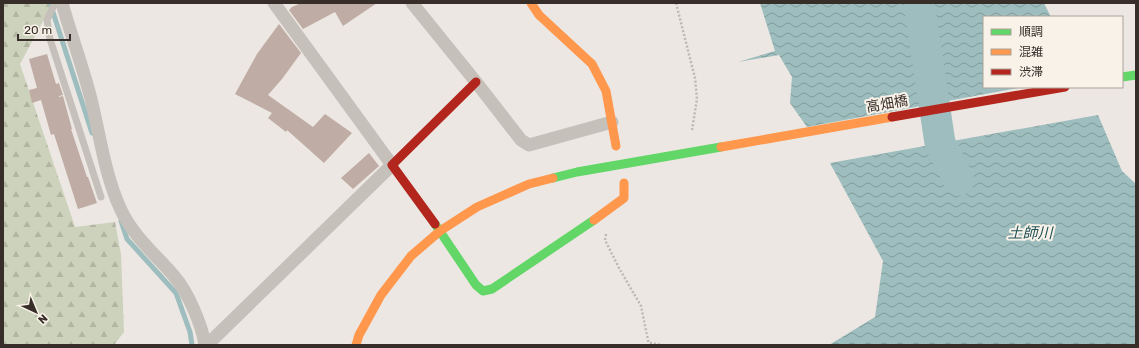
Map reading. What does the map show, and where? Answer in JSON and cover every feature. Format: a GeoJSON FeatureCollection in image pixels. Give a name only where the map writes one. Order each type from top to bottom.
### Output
{"type":"FeatureCollection","features":[{"type":"Feature","properties":{"kind":"street"},"geometry":{"type":"LineString","coordinates":[[62,3],[91,98],[111,182],[122,211],[134,231],[150,251],[175,277],[188,296],[206,345],[476,82]]}},
{"type":"Feature","properties":{"kind":"street"},"geometry":{"type":"LineString","coordinates":[[274,3],[440,231],[476,285],[483,291],[492,289],[610,209],[624,198],[624,183]]}},
{"type":"Feature","properties":{"kind":"street"},"geometry":{"type":"LineString","coordinates":[[412,3],[521,140],[529,145],[612,122]]}},
{"type":"Feature","properties":{"kind":"street"},"geometry":{"type":"LineString","coordinates":[[530,3],[539,16],[592,64],[606,91],[616,146]]}},
{"type":"Feature","properties":{"kind":"street"},"geometry":{"type":"LineString","coordinates":[[1123,77],[1136,75]]}},
{"type":"Feature","properties":{"kind":"street","name":"高畑橋"},"geometry":{"type":"LineString","coordinates":[[356,345],[359,335],[381,295],[411,256],[440,231],[477,207],[529,184],[577,172],[1059,88]]}},
{"type":"Feature","properties":{"kind":"lane"},"geometry":{"type":"LineString","coordinates":[[55,3],[47,20],[50,39],[101,198]]}},
{"type":"Feature","properties":{"kind":"path"},"geometry":{"type":"LineString","coordinates":[[676,3],[695,78],[697,99],[692,130]]}},
{"type":"Feature","properties":{"kind":"path"},"geometry":{"type":"LineString","coordinates":[[610,209],[605,240],[641,306],[650,344],[662,345]]}},
{"type":"Feature","properties":{"kind":"green space"},"geometry":{"type":"Polygon","coordinates":[[[3,3],[53,3],[20,64],[75,227],[115,222],[121,254],[124,332],[114,345],[3,345],[3,3]]]}},
{"type":"Feature","properties":{"kind":"water"},"geometry":{"type":"Polygon","coordinates":[[[760,3],[1044,3],[1050,16],[983,16],[983,88],[1019,88],[807,127],[790,103],[792,77],[779,55],[738,62],[775,51],[760,3]]]}},
{"type":"Feature","properties":{"kind":"water","name":"土師川"},"geometry":{"type":"Polygon","coordinates":[[[1098,115],[1122,171],[1136,184],[1136,345],[829,345],[875,317],[883,261],[830,163],[1098,115]]]}},
{"type":"Feature","properties":{"kind":"building"},"geometry":{"type":"Polygon","coordinates":[[[301,3],[377,3],[343,26],[335,12],[303,29],[289,10],[301,3]]]}},
{"type":"Feature","properties":{"kind":"building"},"geometry":{"type":"Polygon","coordinates":[[[279,24],[301,53],[268,95],[313,127],[325,114],[352,133],[324,163],[287,130],[286,132],[268,118],[272,113],[235,94],[257,54],[279,24]]]}},
{"type":"Feature","properties":{"kind":"building"},"geometry":{"type":"Polygon","coordinates":[[[47,54],[56,84],[59,83],[63,95],[59,97],[63,96],[71,129],[97,203],[78,209],[54,134],[51,135],[41,100],[32,103],[29,90],[37,88],[29,59],[47,54]]]}},
{"type":"Feature","properties":{"kind":"building"},"geometry":{"type":"Polygon","coordinates":[[[369,153],[379,166],[353,189],[341,178],[369,153]]]}},
{"type":"Feature","properties":{"kind":"waterway"},"geometry":{"type":"LineString","coordinates":[[50,3],[92,133]]}},
{"type":"Feature","properties":{"kind":"waterway","name":"土師川"},"geometry":{"type":"LineString","coordinates":[[919,3],[940,143],[959,180]]}},
{"type":"Feature","properties":{"kind":"waterway"},"geometry":{"type":"LineString","coordinates":[[121,221],[127,239],[176,293],[190,332],[192,345]]}},
{"type":"Feature","properties":{"kind":"traffic: fast"},"geometry":{"type":"LineString","coordinates":[[1123,77],[1136,75]]}},
{"type":"Feature","properties":{"kind":"traffic: fast"},"geometry":{"type":"LineString","coordinates":[[553,178],[577,172],[721,147]]}},
{"type":"Feature","properties":{"kind":"traffic: fast"},"geometry":{"type":"LineString","coordinates":[[435,224],[476,285],[483,291],[492,289],[594,220]]}},
{"type":"Feature","properties":{"kind":"traffic: slow"},"geometry":{"type":"LineString","coordinates":[[531,3],[539,15],[592,64],[606,91],[616,146]]}},
{"type":"Feature","properties":{"kind":"traffic: slow"},"geometry":{"type":"LineString","coordinates":[[721,147],[892,117]]}},
{"type":"Feature","properties":{"kind":"traffic: slow"},"geometry":{"type":"LineString","coordinates":[[356,345],[359,335],[381,295],[411,256],[440,231],[477,207],[529,184],[553,178]]}},
{"type":"Feature","properties":{"kind":"traffic: slow"},"geometry":{"type":"LineString","coordinates":[[594,220],[624,198],[624,183]]}},
{"type":"Feature","properties":{"kind":"traffic: jam"},"geometry":{"type":"LineString","coordinates":[[435,224],[392,165],[476,82]]}},
{"type":"Feature","properties":{"kind":"traffic: jam"},"geometry":{"type":"LineString","coordinates":[[892,117],[1059,88]]}}]}
